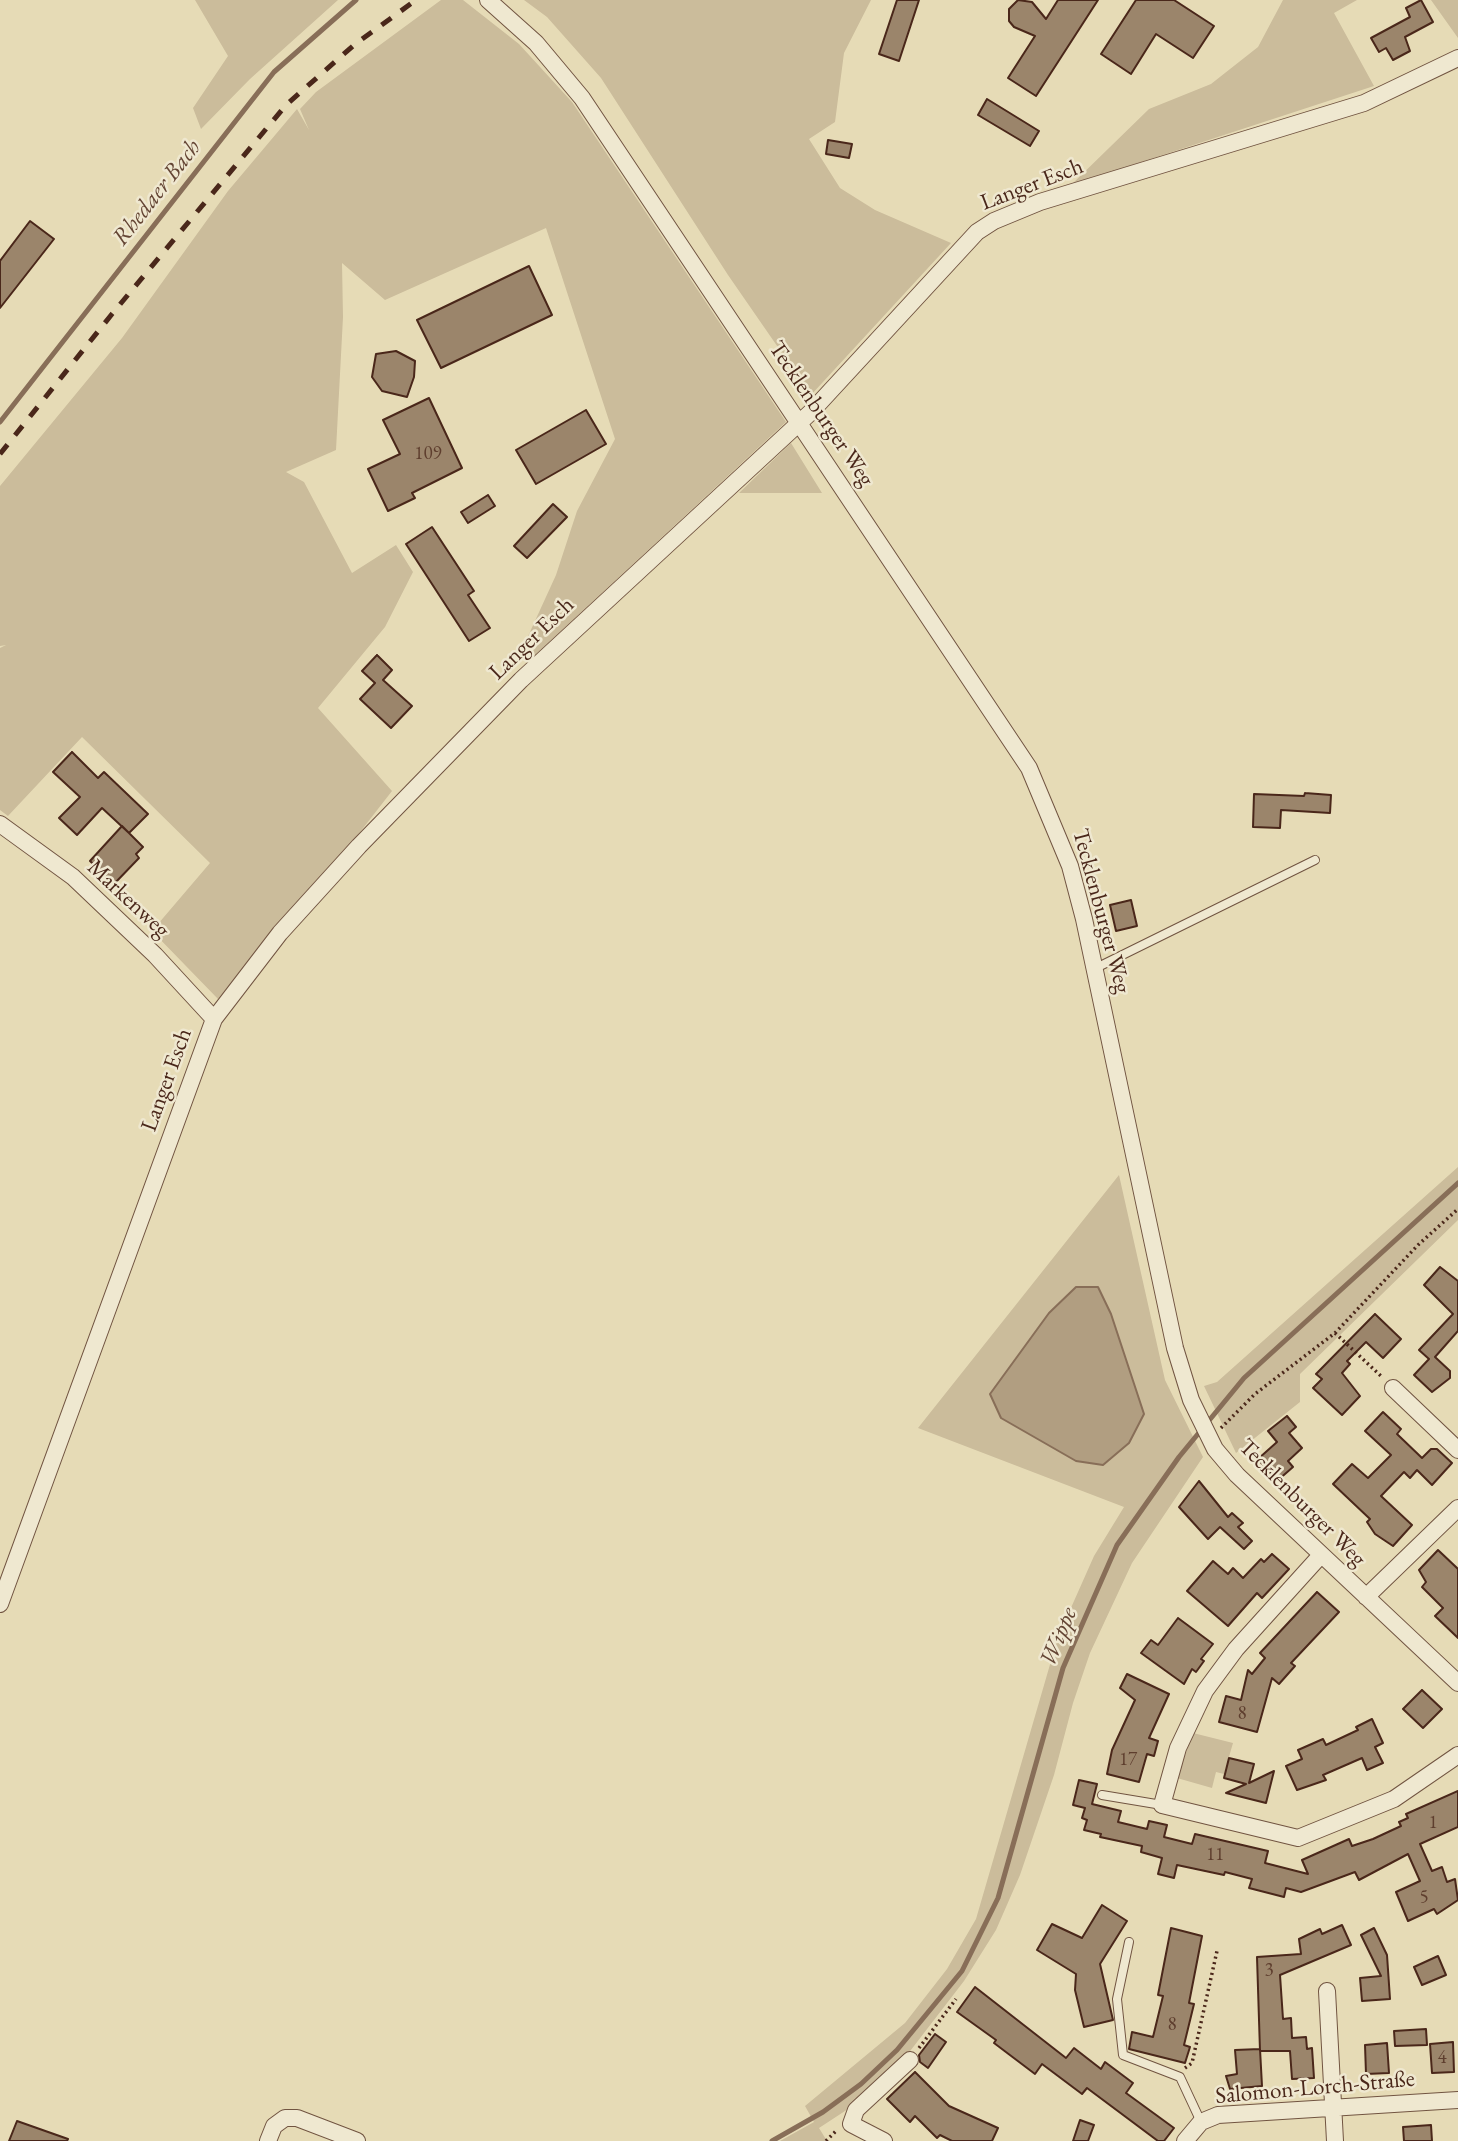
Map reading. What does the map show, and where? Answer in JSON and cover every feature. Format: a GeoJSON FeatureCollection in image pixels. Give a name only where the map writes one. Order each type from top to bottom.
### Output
{"type":"FeatureCollection","features":[{"type":"Feature","properties":{"kind":"street","name":"Tecklenburger Weg"},"geometry":{"type":"LineString","coordinates":[[488,0],[536,43],[582,98],[1029,768],[1070,866],[1096,968],[1175,1348],[1191,1400],[1215,1449],[1321,1555],[1458,1684]]}},
{"type":"Feature","properties":{"kind":"street","name":"Langer Esch"},"geometry":{"type":"LineString","coordinates":[[0,1604],[214,1019],[307,904],[502,699],[800,422],[977,232],[994,221],[1040,202],[1364,103],[1458,58]]}},
{"type":"Feature","properties":{"kind":"street","name":"Markenweg"},"geometry":{"type":"LineString","coordinates":[[0,824],[73,877],[155,955],[214,1019]]}},
{"type":"Feature","properties":{"kind":"street"},"geometry":{"type":"LineString","coordinates":[[1393,1388],[1458,1450]]}},
{"type":"Feature","properties":{"kind":"street"},"geometry":{"type":"LineString","coordinates":[[1366,1597],[1458,1508]]}},
{"type":"Feature","properties":{"kind":"street"},"geometry":{"type":"LineString","coordinates":[[1321,1555],[1236,1649],[1205,1691],[1178,1748],[1162,1805],[1285,1838],[1298,1838],[1394,1799],[1458,1755]]}},
{"type":"Feature","properties":{"kind":"street"},"geometry":{"type":"LineString","coordinates":[[1327,1991],[1335,2141]]}},
{"type":"Feature","properties":{"kind":"street"},"geometry":{"type":"LineString","coordinates":[[884,2141],[851,2124],[856,2110],[910,2060]]}},
{"type":"Feature","properties":{"kind":"street","name":"Salomon-Lorch-Straße"},"geometry":{"type":"LineString","coordinates":[[1185,2141],[1201,2122],[1218,2115],[1458,2100]]}},
{"type":"Feature","properties":{"kind":"street"},"geometry":{"type":"LineString","coordinates":[[268,2141],[274,2126],[285,2118],[297,2118],[357,2141]]}},
{"type":"Feature","properties":{"kind":"lane"},"geometry":{"type":"LineString","coordinates":[[1096,968],[1315,860]]}},
{"type":"Feature","properties":{"kind":"lane"},"geometry":{"type":"LineString","coordinates":[[1102,1795],[1162,1805]]}},
{"type":"Feature","properties":{"kind":"lane"},"geometry":{"type":"LineString","coordinates":[[1129,1942],[1117,1999],[1123,2055],[1180,2077],[1201,2122]]}},
{"type":"Feature","properties":{"kind":"path"},"geometry":{"type":"LineString","coordinates":[[1219,1430],[1255,1394],[1335,1333],[1418,1245],[1458,1209]]}},
{"type":"Feature","properties":{"kind":"path"},"geometry":{"type":"LineString","coordinates":[[1335,1333],[1393,1388]]}},
{"type":"Feature","properties":{"kind":"path"},"geometry":{"type":"LineString","coordinates":[[1180,2077],[1185,2067],[1192,2063],[1217,1951]]}},
{"type":"Feature","properties":{"kind":"path"},"geometry":{"type":"LineString","coordinates":[[910,2060],[956,1999]]}},
{"type":"Feature","properties":{"kind":"shaded area"},"geometry":{"type":"Polygon","coordinates":[[[195,0],[338,0],[250,79],[201,129],[193,108],[228,56],[195,0]]]}},
{"type":"Feature","properties":{"kind":"shaded area"},"geometry":{"type":"Polygon","coordinates":[[[441,0],[463,0],[519,44],[572,102],[786,422],[535,655],[524,645],[556,575],[577,511],[615,439],[546,228],[385,300],[342,263],[343,317],[336,450],[286,472],[304,482],[352,573],[396,545],[413,572],[385,627],[318,708],[392,791],[353,841],[218,999],[152,931],[210,863],[82,737],[8,816],[0,810],[0,648],[6,645],[0,646],[0,486],[122,338],[228,191],[297,109],[309,130],[300,109],[316,92],[441,0]]]}},
{"type":"Feature","properties":{"kind":"shaded area"},"geometry":{"type":"Polygon","coordinates":[[[524,0],[871,0],[844,53],[835,122],[809,139],[840,188],[875,210],[951,243],[811,395],[728,275],[601,78],[547,17],[524,0]]]}},
{"type":"Feature","properties":{"kind":"shaded area"},"geometry":{"type":"Polygon","coordinates":[[[1283,0],[1357,0],[1334,13],[1374,86],[1071,185],[1149,109],[1211,84],[1258,47],[1283,0]]]}},
{"type":"Feature","properties":{"kind":"shaded area"},"geometry":{"type":"Polygon","coordinates":[[[1431,0],[1458,0],[1458,38],[1431,0]]]}},
{"type":"Feature","properties":{"kind":"shaded area"},"geometry":{"type":"Polygon","coordinates":[[[791,443],[822,493],[739,493],[791,443]]]}},
{"type":"Feature","properties":{"kind":"shaded area"},"geometry":{"type":"Polygon","coordinates":[[[1458,1167],[1458,1220],[1300,1374],[1300,1402],[1236,1453],[1204,1386],[1217,1382],[1458,1167]]]}},
{"type":"Feature","properties":{"kind":"shaded area"},"geometry":{"type":"Polygon","coordinates":[[[1119,1175],[1165,1380],[1203,1457],[1132,1563],[1090,1653],[1073,1703],[1054,1775],[1020,1875],[996,1930],[964,1981],[904,2059],[845,2111],[819,2128],[827,2141],[780,2141],[814,2122],[805,2106],[905,2023],[947,1969],[976,1919],[1058,1637],[1094,1556],[1124,1507],[918,1428],[1119,1175]],[[1076,1287],[1144,1414],[1126,1365],[1076,1287]]]}},
{"type":"Feature","properties":{"kind":"shaded area"},"geometry":{"type":"Polygon","coordinates":[[[1076,1287],[1098,1287],[1111,1314],[1144,1414],[1129,1443],[1103,1465],[1076,1461],[1001,1418],[990,1394],[1049,1313],[1076,1287]]]}},
{"type":"Feature","properties":{"kind":"shaded area"},"geometry":{"type":"Polygon","coordinates":[[[1193,1733],[1233,1743],[1224,1774],[1216,1772],[1212,1788],[1177,1778],[1193,1733]]]}},
{"type":"Feature","properties":{"kind":"building"},"geometry":{"type":"Polygon","coordinates":[[[897,0],[919,0],[899,61],[879,54],[897,0]]]}},
{"type":"Feature","properties":{"kind":"building"},"geometry":{"type":"Polygon","coordinates":[[[1018,0],[1032,2],[1046,19],[1058,0],[1098,0],[1036,96],[1008,78],[1035,36],[1014,27],[1009,21],[1009,9],[1018,0]]]}},
{"type":"Feature","properties":{"kind":"building"},"geometry":{"type":"Polygon","coordinates":[[[1136,0],[1174,0],[1214,26],[1193,58],[1156,34],[1131,74],[1101,54],[1136,0]]]}},
{"type":"Feature","properties":{"kind":"building"},"geometry":{"type":"Polygon","coordinates":[[[1421,0],[1433,22],[1405,37],[1410,51],[1393,60],[1386,48],[1379,52],[1371,38],[1410,17],[1406,8],[1421,0]]]}},
{"type":"Feature","properties":{"kind":"building"},"geometry":{"type":"Polygon","coordinates":[[[987,99],[1039,131],[1030,146],[978,115],[987,99]]]}},
{"type":"Feature","properties":{"kind":"building"},"geometry":{"type":"Polygon","coordinates":[[[828,140],[852,144],[849,158],[826,154],[828,140]]]}},
{"type":"Feature","properties":{"kind":"building"},"geometry":{"type":"Polygon","coordinates":[[[30,221],[54,239],[0,308],[0,261],[30,221]]]}},
{"type":"Feature","properties":{"kind":"building"},"geometry":{"type":"Polygon","coordinates":[[[529,266],[552,315],[441,368],[417,320],[529,266]]]}},
{"type":"Feature","properties":{"kind":"building"},"geometry":{"type":"Polygon","coordinates":[[[396,351],[415,361],[414,377],[407,397],[382,391],[372,377],[376,354],[396,351]]]}},
{"type":"Feature","properties":{"kind":"building"},"geometry":{"type":"Polygon","coordinates":[[[429,398],[462,468],[412,493],[415,498],[388,511],[368,469],[400,454],[383,420],[429,398]]]}},
{"type":"Feature","properties":{"kind":"building"},"geometry":{"type":"Polygon","coordinates":[[[586,410],[606,444],[536,484],[516,450],[586,410]]]}},
{"type":"Feature","properties":{"kind":"building"},"geometry":{"type":"Polygon","coordinates":[[[488,495],[495,506],[468,523],[461,512],[488,495]]]}},
{"type":"Feature","properties":{"kind":"building"},"geometry":{"type":"Polygon","coordinates":[[[553,504],[567,517],[527,558],[514,546],[553,504]]]}},
{"type":"Feature","properties":{"kind":"building"},"geometry":{"type":"Polygon","coordinates":[[[432,527],[474,591],[468,595],[490,628],[469,641],[406,544],[432,527]]]}},
{"type":"Feature","properties":{"kind":"building"},"geometry":{"type":"Polygon","coordinates":[[[377,655],[392,670],[383,680],[412,706],[391,728],[360,699],[375,683],[362,671],[377,655]]]}},
{"type":"Feature","properties":{"kind":"building"},"geometry":{"type":"Polygon","coordinates":[[[72,752],[98,778],[104,772],[148,814],[129,833],[102,808],[77,835],[59,818],[80,797],[53,772],[72,752]]]}},
{"type":"Feature","properties":{"kind":"building"},"geometry":{"type":"Polygon","coordinates":[[[1305,793],[1331,795],[1330,813],[1281,810],[1280,828],[1253,827],[1254,794],[1304,796],[1305,793]]]}},
{"type":"Feature","properties":{"kind":"building"},"geometry":{"type":"Polygon","coordinates":[[[122,826],[143,847],[136,854],[139,858],[114,884],[90,861],[122,826]]]}},
{"type":"Feature","properties":{"kind":"building"},"geometry":{"type":"Polygon","coordinates":[[[1131,900],[1137,926],[1116,931],[1110,905],[1131,900]]]}},
{"type":"Feature","properties":{"kind":"building"},"geometry":{"type":"Polygon","coordinates":[[[1440,1267],[1458,1281],[1458,1331],[1435,1357],[1450,1371],[1450,1378],[1432,1392],[1414,1375],[1429,1359],[1419,1350],[1453,1314],[1424,1285],[1440,1267]]]}},
{"type":"Feature","properties":{"kind":"building"},"geometry":{"type":"Polygon","coordinates":[[[1375,1314],[1401,1339],[1383,1358],[1366,1342],[1347,1361],[1350,1364],[1342,1373],[1360,1396],[1342,1415],[1313,1388],[1322,1379],[1316,1374],[1375,1314]]]}},
{"type":"Feature","properties":{"kind":"building"},"geometry":{"type":"Polygon","coordinates":[[[1383,1412],[1401,1429],[1397,1434],[1422,1458],[1431,1449],[1437,1449],[1452,1463],[1432,1485],[1417,1470],[1410,1478],[1404,1472],[1381,1496],[1412,1525],[1393,1546],[1375,1534],[1367,1522],[1370,1519],[1333,1484],[1352,1464],[1368,1478],[1391,1455],[1365,1431],[1383,1412]]]}},
{"type":"Feature","properties":{"kind":"building"},"geometry":{"type":"Polygon","coordinates":[[[1287,1416],[1296,1427],[1289,1433],[1302,1448],[1288,1461],[1293,1467],[1277,1481],[1258,1459],[1277,1442],[1268,1431],[1287,1416]]]}},
{"type":"Feature","properties":{"kind":"building"},"geometry":{"type":"Polygon","coordinates":[[[1199,1481],[1228,1517],[1232,1513],[1243,1523],[1238,1527],[1252,1541],[1244,1549],[1220,1527],[1208,1539],[1179,1507],[1199,1481]]]}},
{"type":"Feature","properties":{"kind":"building"},"geometry":{"type":"Polygon","coordinates":[[[1438,1550],[1458,1569],[1458,1638],[1435,1616],[1443,1608],[1422,1587],[1426,1582],[1419,1570],[1438,1550]]]}},
{"type":"Feature","properties":{"kind":"building"},"geometry":{"type":"Polygon","coordinates":[[[1272,1554],[1289,1569],[1262,1598],[1257,1593],[1228,1626],[1187,1591],[1213,1561],[1228,1574],[1233,1568],[1243,1578],[1261,1559],[1264,1562],[1272,1554]]]}},
{"type":"Feature","properties":{"kind":"building"},"geometry":{"type":"Polygon","coordinates":[[[1317,1592],[1339,1612],[1291,1663],[1295,1666],[1279,1684],[1272,1678],[1257,1732],[1219,1722],[1226,1696],[1241,1700],[1248,1670],[1252,1674],[1265,1658],[1260,1653],[1317,1592]]]}},
{"type":"Feature","properties":{"kind":"building"},"geometry":{"type":"Polygon","coordinates":[[[1178,1618],[1213,1644],[1201,1659],[1204,1661],[1196,1672],[1192,1669],[1184,1684],[1141,1653],[1151,1640],[1158,1645],[1178,1618]]]}},
{"type":"Feature","properties":{"kind":"building"},"geometry":{"type":"Polygon","coordinates":[[[1127,1674],[1169,1694],[1149,1738],[1158,1741],[1154,1756],[1147,1754],[1139,1782],[1107,1774],[1112,1750],[1135,1700],[1120,1688],[1127,1674]]]}},
{"type":"Feature","properties":{"kind":"building"},"geometry":{"type":"Polygon","coordinates":[[[1422,1690],[1442,1709],[1423,1728],[1403,1709],[1422,1690]]]}},
{"type":"Feature","properties":{"kind":"building"},"geometry":{"type":"Polygon","coordinates":[[[1372,1719],[1383,1743],[1375,1747],[1383,1763],[1367,1770],[1362,1758],[1323,1775],[1326,1780],[1297,1790],[1286,1766],[1302,1759],[1298,1750],[1323,1739],[1326,1745],[1358,1730],[1356,1727],[1372,1719]]]}},
{"type":"Feature","properties":{"kind":"building"},"geometry":{"type":"Polygon","coordinates":[[[1229,1758],[1254,1764],[1249,1783],[1274,1771],[1266,1803],[1226,1793],[1246,1784],[1224,1778],[1229,1758]]]}},
{"type":"Feature","properties":{"kind":"building"},"geometry":{"type":"Polygon","coordinates":[[[1079,1780],[1097,1784],[1092,1804],[1121,1811],[1118,1822],[1147,1829],[1149,1821],[1167,1825],[1164,1837],[1192,1844],[1195,1834],[1268,1851],[1265,1863],[1308,1874],[1302,1860],[1349,1839],[1352,1846],[1373,1839],[1401,1826],[1399,1822],[1408,1818],[1406,1814],[1458,1791],[1458,1827],[1420,1844],[1432,1871],[1442,1867],[1447,1882],[1455,1879],[1458,1900],[1437,1914],[1434,1909],[1408,1921],[1396,1892],[1420,1881],[1408,1854],[1359,1880],[1355,1872],[1301,1892],[1286,1888],[1284,1897],[1249,1888],[1252,1879],[1225,1872],[1224,1875],[1177,1865],[1174,1878],[1158,1874],[1162,1858],[1141,1852],[1142,1846],[1100,1837],[1101,1834],[1084,1830],[1087,1820],[1082,1818],[1085,1808],[1073,1805],[1079,1780]]]}},
{"type":"Feature","properties":{"kind":"building"},"geometry":{"type":"Polygon","coordinates":[[[1102,1905],[1127,1921],[1100,1964],[1113,2020],[1084,2027],[1075,1990],[1076,1974],[1037,1950],[1052,1924],[1082,1938],[1102,1905]]]}},
{"type":"Feature","properties":{"kind":"building"},"geometry":{"type":"Polygon","coordinates":[[[1342,1925],[1351,1945],[1280,1975],[1283,2019],[1291,2018],[1292,2038],[1306,2037],[1307,2049],[1312,2048],[1314,2078],[1292,2079],[1290,2051],[1260,2051],[1257,1957],[1301,1954],[1299,1939],[1320,1929],[1322,1934],[1342,1925]]]}},
{"type":"Feature","properties":{"kind":"building"},"geometry":{"type":"Polygon","coordinates":[[[1171,1928],[1202,1936],[1189,2003],[1194,2004],[1184,2045],[1190,2047],[1185,2063],[1129,2049],[1132,2032],[1153,2037],[1163,1996],[1158,1995],[1171,1928]]]}},
{"type":"Feature","properties":{"kind":"building"},"geometry":{"type":"Polygon","coordinates":[[[1374,1928],[1387,1955],[1390,1999],[1362,2001],[1360,1978],[1381,1976],[1361,1935],[1374,1928]]]}},
{"type":"Feature","properties":{"kind":"building"},"geometry":{"type":"Polygon","coordinates":[[[1438,1956],[1446,1975],[1422,1985],[1414,1967],[1438,1956]]]}},
{"type":"Feature","properties":{"kind":"building"},"geometry":{"type":"Polygon","coordinates":[[[975,1987],[1066,2058],[1074,2048],[1101,2069],[1105,2062],[1133,2083],[1126,2093],[1174,2128],[1164,2141],[1158,2141],[1087,2088],[1082,2094],[1042,2064],[1035,2074],[994,2043],[996,2040],[957,2012],[975,1987]]]}},
{"type":"Feature","properties":{"kind":"building"},"geometry":{"type":"Polygon","coordinates":[[[1426,2029],[1427,2045],[1395,2046],[1394,2031],[1426,2029]]]}},
{"type":"Feature","properties":{"kind":"building"},"geometry":{"type":"Polygon","coordinates":[[[935,2034],[946,2042],[928,2068],[920,2062],[919,2055],[935,2034]]]}},
{"type":"Feature","properties":{"kind":"building"},"geometry":{"type":"Polygon","coordinates":[[[1453,2042],[1454,2072],[1432,2073],[1430,2044],[1453,2042]]]}},
{"type":"Feature","properties":{"kind":"building"},"geometry":{"type":"Polygon","coordinates":[[[1387,2043],[1389,2073],[1366,2074],[1365,2045],[1387,2043]]]}},
{"type":"Feature","properties":{"kind":"building"},"geometry":{"type":"Polygon","coordinates":[[[1260,2049],[1262,2086],[1230,2089],[1226,2076],[1237,2074],[1235,2050],[1260,2049]]]}},
{"type":"Feature","properties":{"kind":"building"},"geometry":{"type":"Polygon","coordinates":[[[915,2072],[949,2106],[998,2128],[992,2141],[952,2141],[940,2135],[937,2138],[915,2116],[910,2122],[887,2099],[915,2072]]]}},
{"type":"Feature","properties":{"kind":"building"},"geometry":{"type":"Polygon","coordinates":[[[1080,2120],[1094,2125],[1088,2141],[1073,2141],[1080,2120]]]}},
{"type":"Feature","properties":{"kind":"building"},"geometry":{"type":"Polygon","coordinates":[[[17,2121],[68,2139],[9,2141],[17,2121]]]}},
{"type":"Feature","properties":{"kind":"building"},"geometry":{"type":"Polygon","coordinates":[[[1431,2125],[1432,2141],[1404,2141],[1403,2127],[1431,2125]]]}},
{"type":"Feature","properties":{"kind":"waterway","name":"Rhedaer Bach"},"geometry":{"type":"LineString","coordinates":[[0,422],[274,72],[356,0]]}},
{"type":"Feature","properties":{"kind":"waterway","name":"Wippe"},"geometry":{"type":"LineString","coordinates":[[772,2141],[823,2112],[861,2084],[897,2050],[962,1971],[998,1898],[1063,1668],[1117,1545],[1179,1457],[1244,1378],[1458,1183]]}},
{"type":"Feature","properties":{"kind":"railway"},"geometry":{"type":"LineString","coordinates":[[0,454],[112,314],[286,105],[354,45],[416,0]]}}]}
